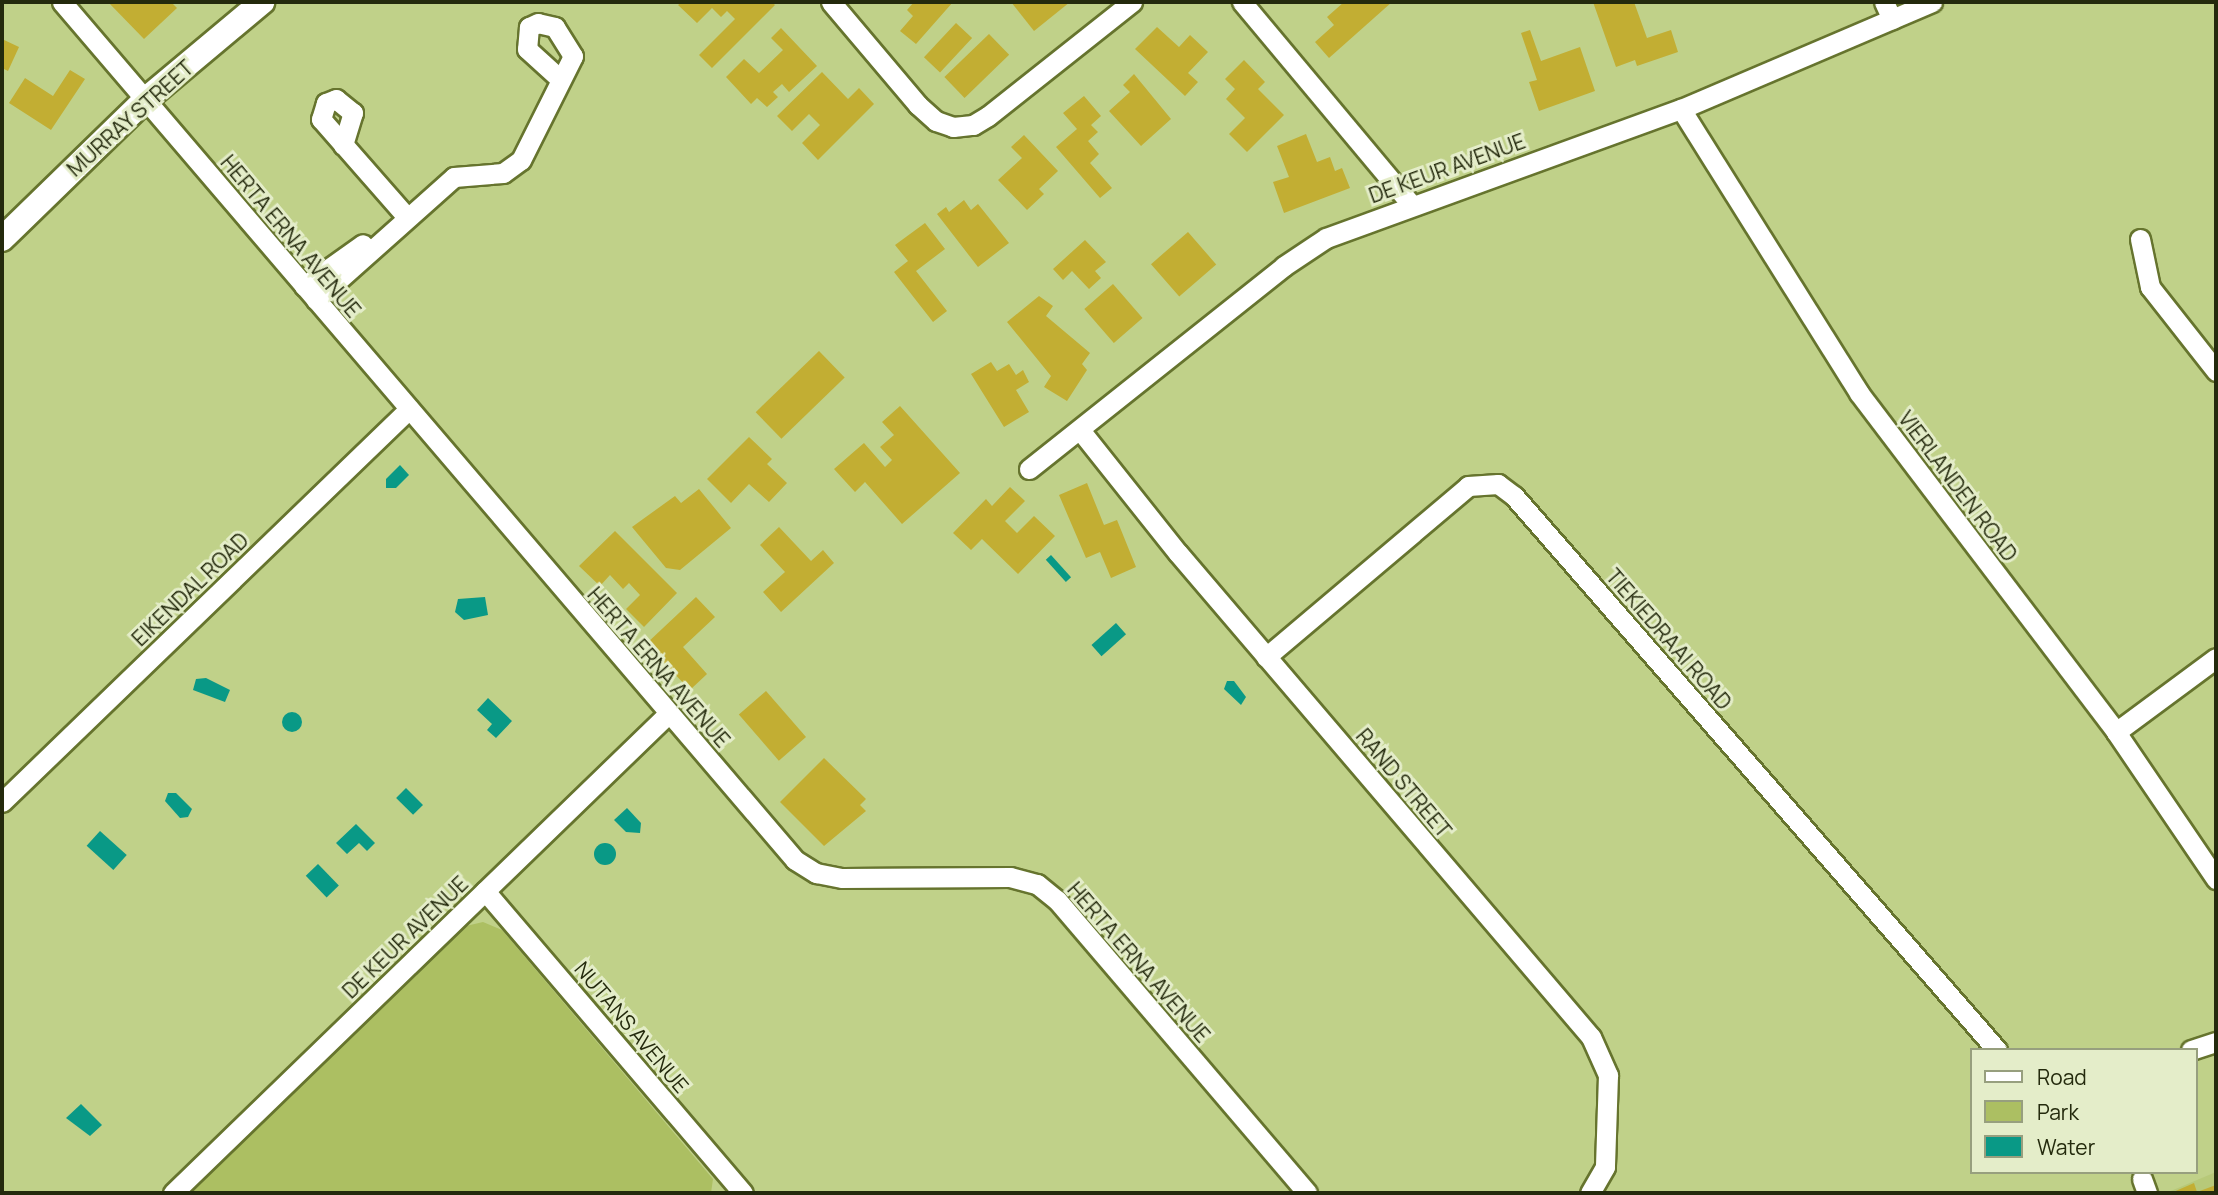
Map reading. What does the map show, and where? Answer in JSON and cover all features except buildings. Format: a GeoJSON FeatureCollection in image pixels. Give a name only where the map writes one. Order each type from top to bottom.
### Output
{"type":"FeatureCollection","features":[{"type":"Feature","properties":{"kind":"street","name":"HERTA ERNA AVENUE"},"geometry":{"type":"LineString","coordinates":[[62,2],[787,852],[816,873],[842,878],[1020,878],[1048,891],[1307,1193]]}},
{"type":"Feature","properties":{"kind":"street","name":"MURRAY STREET"},"geometry":{"type":"LineString","coordinates":[[2,239],[145,100],[262,2]]}},
{"type":"Feature","properties":{"kind":"street"},"geometry":{"type":"LineString","coordinates":[[831,2],[918,105],[936,121],[953,127],[981,121],[1132,2]]}},
{"type":"Feature","properties":{"kind":"street"},"geometry":{"type":"LineString","coordinates":[[1242,2],[1410,204]]}},
{"type":"Feature","properties":{"kind":"street","name":"DE KEUR AVENUE"},"geometry":{"type":"LineString","coordinates":[[1029,469],[1307,249],[1410,204],[1681,109],[1888,10],[1932,2]]}},
{"type":"Feature","properties":{"kind":"street"},"geometry":{"type":"LineString","coordinates":[[310,293],[454,177],[503,173],[516,166],[560,79]]}},
{"type":"Feature","properties":{"kind":"street","name":"VIERLANDEN ROAD"},"geometry":{"type":"LineString","coordinates":[[1681,109],[1859,393],[2116,732],[2216,879]]}},
{"type":"Feature","properties":{"kind":"street"},"geometry":{"type":"LineString","coordinates":[[344,145],[399,222]]}},
{"type":"Feature","properties":{"kind":"street"},"geometry":{"type":"LineString","coordinates":[[2140,239],[2150,287],[2216,371]]}},
{"type":"Feature","properties":{"kind":"street","name":"EIKENDAL ROAD"},"geometry":{"type":"LineString","coordinates":[[2,802],[409,409]]}},
{"type":"Feature","properties":{"kind":"street","name":"RAND STREET"},"geometry":{"type":"LineString","coordinates":[[1080,430],[1266,657],[1599,1051],[1608,1075],[1608,1126],[1603,1173],[1590,1193]]}},
{"type":"Feature","properties":{"kind":"street","name":"TIEKIEDRAAI ROAD"},"geometry":{"type":"LineString","coordinates":[[1266,657],[1468,486],[1498,484],[1514,496],[1995,1048]]}},
{"type":"Feature","properties":{"kind":"street"},"geometry":{"type":"LineString","coordinates":[[2116,732],[2216,658]]}},
{"type":"Feature","properties":{"kind":"street","name":"DE KEUR AVENUE"},"geometry":{"type":"LineString","coordinates":[[173,1193],[668,713]]}},
{"type":"Feature","properties":{"kind":"street","name":"NUTANS AVENUE"},"geometry":{"type":"LineString","coordinates":[[485,891],[743,1193]]}},
{"type":"Feature","properties":{"kind":"street"},"geometry":{"type":"LineString","coordinates":[[2197,1048],[2216,1042]]}},
{"type":"Feature","properties":{"kind":"shaded area"},"geometry":{"type":"Polygon","coordinates":[[[2216,1172],[2216,1193],[2166,1193],[2216,1172]]]}},
{"type":"Feature","properties":{"kind":"green space"},"geometry":{"type":"Polygon","coordinates":[[[483,922],[502,930],[713,1179],[711,1193],[190,1193],[466,926],[483,922]]]}},
{"type":"Feature","properties":{"kind":"water"},"geometry":{"type":"Polygon","coordinates":[[[400,465],[409,475],[396,488],[386,488],[386,479],[400,465]]]}},
{"type":"Feature","properties":{"kind":"water"},"geometry":{"type":"Polygon","coordinates":[[[1051,555],[1071,577],[1066,582],[1046,560],[1051,555]]]}},
{"type":"Feature","properties":{"kind":"water"},"geometry":{"type":"Polygon","coordinates":[[[485,597],[488,615],[464,620],[455,612],[458,599],[485,597]]]}},
{"type":"Feature","properties":{"kind":"water"},"geometry":{"type":"Polygon","coordinates":[[[1116,623],[1126,634],[1102,656],[1091,645],[1116,623]]]}},
{"type":"Feature","properties":{"kind":"water"},"geometry":{"type":"Polygon","coordinates":[[[206,678],[230,690],[225,702],[193,690],[196,679],[206,678]]]}},
{"type":"Feature","properties":{"kind":"water"},"geometry":{"type":"Polygon","coordinates":[[[1227,681],[1234,681],[1246,697],[1241,705],[1224,689],[1227,681]]]}},
{"type":"Feature","properties":{"kind":"water"},"geometry":{"type":"Polygon","coordinates":[[[488,698],[512,721],[496,738],[487,730],[492,724],[477,710],[488,698]]]}},
{"type":"Feature","properties":{"kind":"water"},"geometry":{"type":"Polygon","coordinates":[[[292,712],[299,715],[302,722],[299,729],[292,732],[285,729],[282,722],[285,715],[292,712]]]}},
{"type":"Feature","properties":{"kind":"water"},"geometry":{"type":"Polygon","coordinates":[[[406,788],[423,805],[413,815],[396,798],[406,788]]]}},
{"type":"Feature","properties":{"kind":"water"},"geometry":{"type":"Polygon","coordinates":[[[168,793],[176,793],[192,809],[188,817],[180,818],[165,801],[168,793]]]}},
{"type":"Feature","properties":{"kind":"water"},"geometry":{"type":"Polygon","coordinates":[[[627,808],[641,823],[640,833],[626,832],[614,820],[627,808]]]}},
{"type":"Feature","properties":{"kind":"water"},"geometry":{"type":"Polygon","coordinates":[[[356,824],[375,843],[367,851],[359,843],[347,854],[336,843],[356,824]]]}},
{"type":"Feature","properties":{"kind":"water"},"geometry":{"type":"Polygon","coordinates":[[[100,831],[127,855],[113,870],[87,846],[100,831]]]}},
{"type":"Feature","properties":{"kind":"water"},"geometry":{"type":"Polygon","coordinates":[[[605,843],[613,846],[616,854],[613,862],[605,865],[597,862],[594,854],[597,846],[605,843]]]}},
{"type":"Feature","properties":{"kind":"water"},"geometry":{"type":"Polygon","coordinates":[[[318,864],[339,886],[327,897],[306,876],[318,864]]]}},
{"type":"Feature","properties":{"kind":"water"},"geometry":{"type":"Polygon","coordinates":[[[81,1104],[102,1125],[90,1136],[66,1118],[81,1104]]]}}]}
